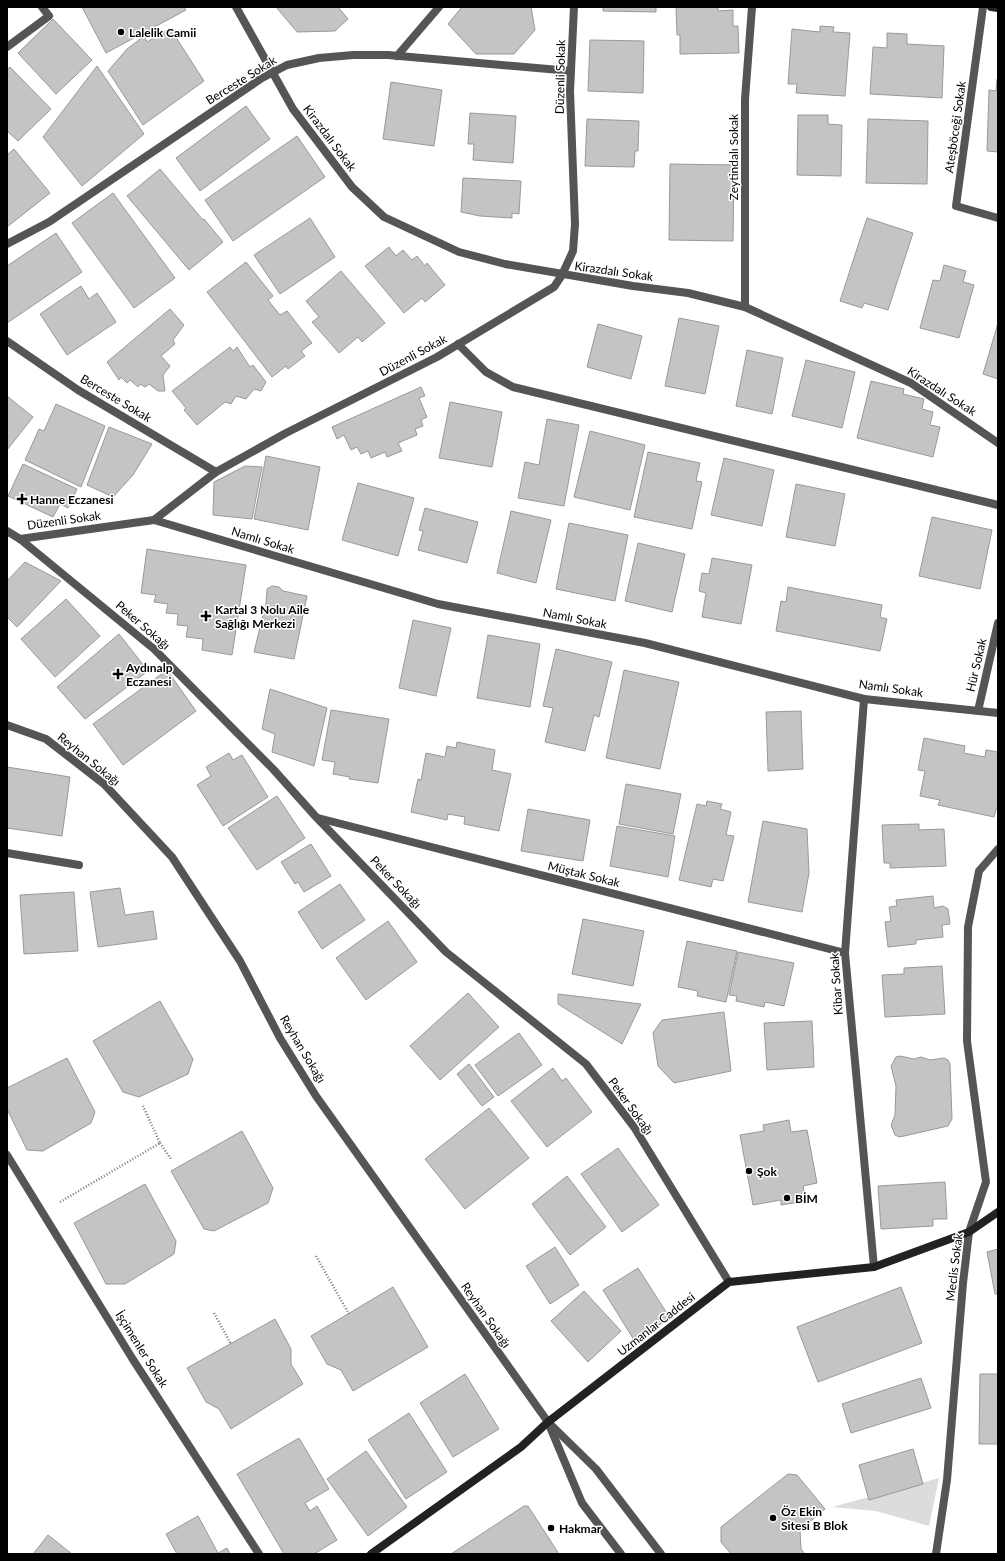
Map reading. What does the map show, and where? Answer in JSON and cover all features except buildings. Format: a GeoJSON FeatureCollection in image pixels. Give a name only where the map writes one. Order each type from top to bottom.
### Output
{"type":"FeatureCollection","features":[{"type":"Feature","properties":{"kind":"street"},"geometry":{"type":"LineString","coordinates":[[7,47],[49,16],[42,7]]}},
{"type":"Feature","properties":{"kind":"street","name":"Kirazdalı Sokak"},"geometry":{"type":"LineString","coordinates":[[236,7],[274,72],[293,109],[352,187],[384,217],[459,252],[505,264],[562,275],[688,293],[745,307],[911,383],[998,443]]}},
{"type":"Feature","properties":{"kind":"street"},"geometry":{"type":"LineString","coordinates":[[397,56],[439,7]]}},
{"type":"Feature","properties":{"kind":"street","name":"Düzenli Sokak"},"geometry":{"type":"LineString","coordinates":[[20,539],[154,520],[216,472],[286,433],[437,357],[554,287],[562,275],[572,252],[576,224],[570,91],[574,7]]}},
{"type":"Feature","properties":{"kind":"street","name":"Zeytindalı Sokak"},"geometry":{"type":"LineString","coordinates":[[745,307],[746,99],[752,7]]}},
{"type":"Feature","properties":{"kind":"street","name":"Ateşböceği Sokak"},"geometry":{"type":"LineString","coordinates":[[983,7],[956,206],[998,218]]}},
{"type":"Feature","properties":{"kind":"street"},"geometry":{"type":"LineString","coordinates":[[991,7],[998,8]]}},
{"type":"Feature","properties":{"kind":"street","name":"Berceste Sokak"},"geometry":{"type":"LineString","coordinates":[[7,244],[48,222],[256,82],[288,65],[319,58],[353,55],[397,56],[572,71]]}},
{"type":"Feature","properties":{"kind":"street","name":"Berceste Sokak"},"geometry":{"type":"LineString","coordinates":[[7,341],[78,390],[216,472]]}},
{"type":"Feature","properties":{"kind":"street"},"geometry":{"type":"LineString","coordinates":[[458,344],[486,372],[513,387],[998,505]]}},
{"type":"Feature","properties":{"kind":"street","name":"Namlı Sokak"},"geometry":{"type":"LineString","coordinates":[[154,520],[438,604],[645,643],[864,699],[998,713]]}},
{"type":"Feature","properties":{"kind":"street","name":"Peker Sokağı"},"geometry":{"type":"LineString","coordinates":[[7,531],[20,539],[154,649],[273,769],[446,952],[586,1064],[634,1127],[729,1282]]}},
{"type":"Feature","properties":{"kind":"street","name":"Hür Sokak"},"geometry":{"type":"LineString","coordinates":[[978,711],[998,623]]}},
{"type":"Feature","properties":{"kind":"street","name":"Kibar Sokak"},"geometry":{"type":"LineString","coordinates":[[864,699],[845,953],[874,1267]]}},
{"type":"Feature","properties":{"kind":"street","name":"Reyhan Sokağı"},"geometry":{"type":"LineString","coordinates":[[7,725],[46,740],[104,784],[172,857],[240,961],[280,1038],[316,1096],[548,1422],[596,1469],[661,1554]]}},
{"type":"Feature","properties":{"kind":"street","name":"Müştak Sokak"},"geometry":{"type":"LineString","coordinates":[[318,818],[845,953]]}},
{"type":"Feature","properties":{"kind":"street","name":"Meclis Sokak"},"geometry":{"type":"LineString","coordinates":[[936,1554],[947,1480],[963,1284],[969,1232],[986,1182],[967,1041],[968,927],[979,871],[998,849]]}},
{"type":"Feature","properties":{"kind":"street"},"geometry":{"type":"LineString","coordinates":[[7,853],[79,865]]}},
{"type":"Feature","properties":{"kind":"street","name":"İşçimenler Sokak"},"geometry":{"type":"LineString","coordinates":[[7,1155],[132,1358],[259,1554]]}},
{"type":"Feature","properties":{"kind":"street"},"geometry":{"type":"LineString","coordinates":[[729,1282],[874,1267],[969,1232],[998,1212]]}},
{"type":"Feature","properties":{"kind":"street","name":"Uzmanlar Caddesi"},"geometry":{"type":"LineString","coordinates":[[371,1554],[521,1447],[548,1422],[729,1282]]}},
{"type":"Feature","properties":{"kind":"street","name":"Reyhan Sokağı"},"geometry":{"type":"LineString","coordinates":[[548,1422],[582,1503],[621,1554]]}},
{"type":"Feature","properties":{"kind":"path"},"geometry":{"type":"LineString","coordinates":[[142,1104],[160,1144],[171,1159]]}},
{"type":"Feature","properties":{"kind":"path"},"geometry":{"type":"LineString","coordinates":[[42,1212],[160,1144]]}},
{"type":"Feature","properties":{"kind":"path"},"geometry":{"type":"LineString","coordinates":[[316,1256],[349,1314]]}},
{"type":"Feature","properties":{"kind":"path"},"geometry":{"type":"LineString","coordinates":[[214,1313],[231,1344]]}},
{"type":"Feature","properties":{"kind":"shaded area"},"geometry":{"type":"Polygon","coordinates":[[[939,1478],[929,1526],[876,1511],[832,1507],[939,1478]]]}},
{"type":"Feature","properties":{"kind":"place","name":"Lalelik Camii"},"geometry":{"type":"Point","coordinates":[121,32]}},
{"type":"Feature","properties":{"kind":"place","name":"Hanne Eczanesi"},"geometry":{"type":"Point","coordinates":[22,499]}},
{"type":"Feature","properties":{"kind":"place","name":"Kartal 3 Nolu Aile Sağlığı Merkezi"},"geometry":{"type":"Point","coordinates":[206,616]}},
{"type":"Feature","properties":{"kind":"place","name":"Aydınalp Eczanesi"},"geometry":{"type":"Point","coordinates":[118,674]}},
{"type":"Feature","properties":{"kind":"place","name":"Şok"},"geometry":{"type":"Point","coordinates":[749,1171]}},
{"type":"Feature","properties":{"kind":"place","name":"BİM"},"geometry":{"type":"Point","coordinates":[787,1198]}},
{"type":"Feature","properties":{"kind":"place","name":"Öz Ekin Sitesi B Blok"},"geometry":{"type":"Point","coordinates":[773,1518]}},
{"type":"Feature","properties":{"kind":"place","name":"Hakmar"},"geometry":{"type":"Point","coordinates":[551,1528]}}]}
